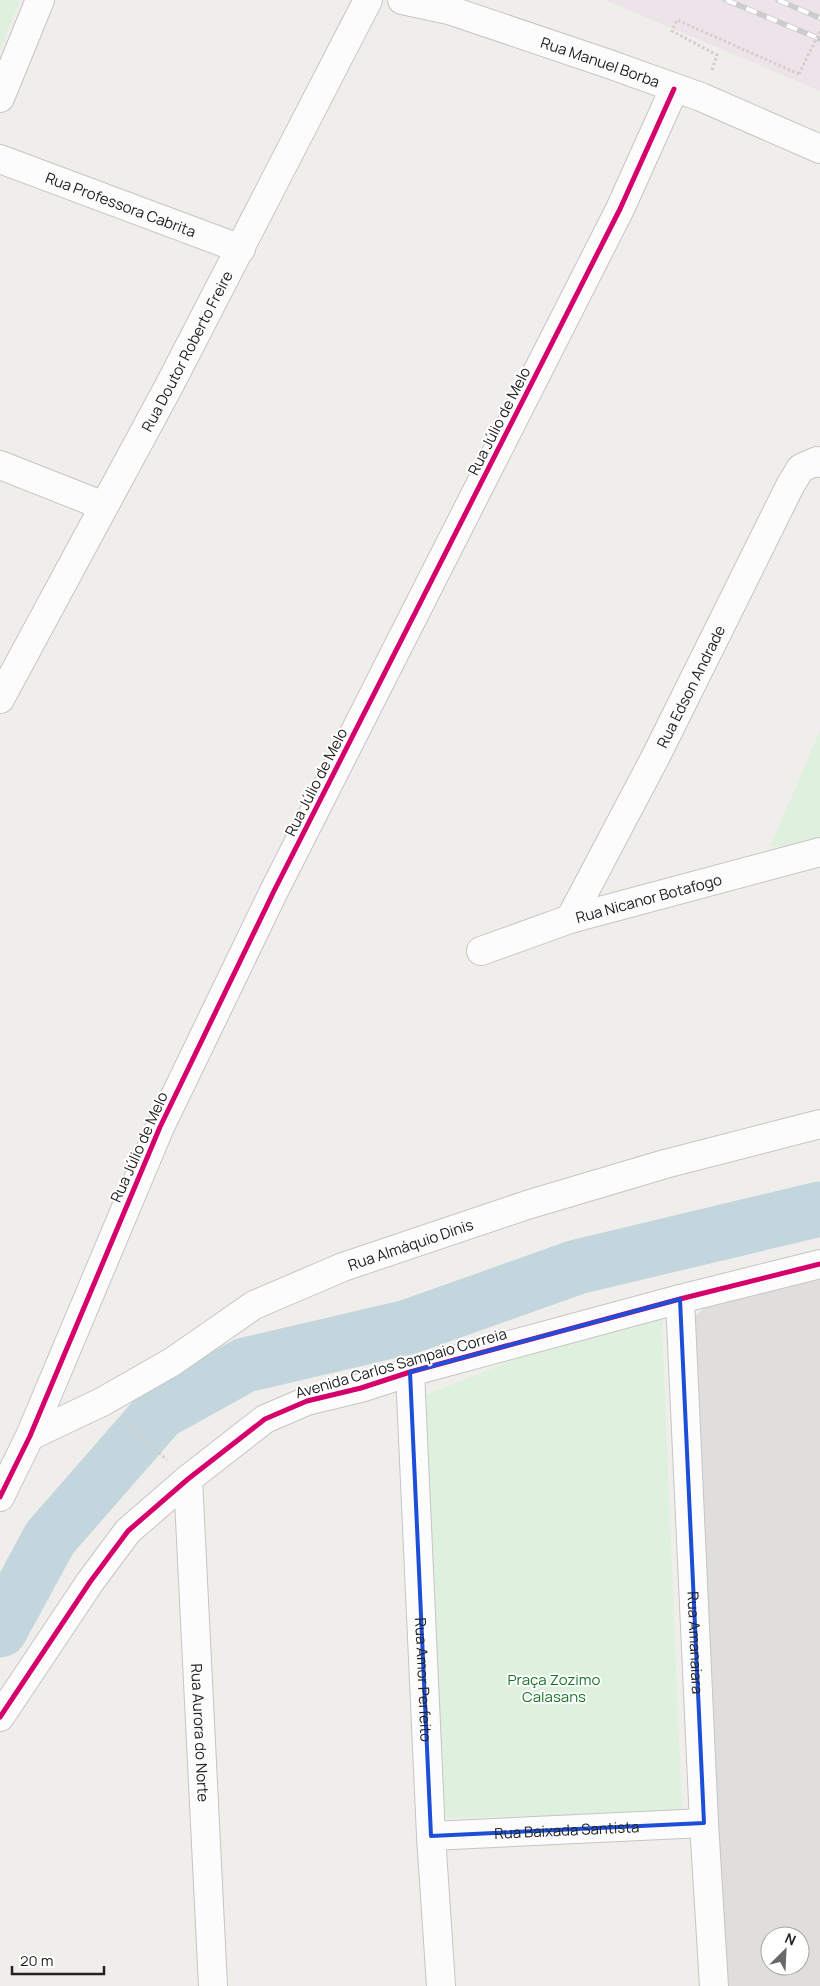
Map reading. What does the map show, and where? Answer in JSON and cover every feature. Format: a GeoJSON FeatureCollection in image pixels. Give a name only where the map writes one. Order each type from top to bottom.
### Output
{"type":"FeatureCollection","features":[{"type":"Feature","properties":{"kind":"street"},"geometry":{"type":"LineString","coordinates":[[0,98],[40,0]]}},
{"type":"Feature","properties":{"kind":"street","name":"Rua Doutor Roberto Freire"},"geometry":{"type":"LineString","coordinates":[[0,699],[241,249],[368,0]]}},
{"type":"Feature","properties":{"kind":"street","name":"Rua Manuel Borba"},"geometry":{"type":"LineString","coordinates":[[402,0],[459,13],[544,41],[740,113],[820,149]]}},
{"type":"Feature","properties":{"kind":"street","name":"Rua Júlio de Melo"},"geometry":{"type":"LineString","coordinates":[[0,1497],[30,1436],[168,1110],[274,891],[620,209],[674,89]]}},
{"type":"Feature","properties":{"kind":"street","name":"Rua Professora Cabrita"},"geometry":{"type":"LineString","coordinates":[[0,159],[241,249]]}},
{"type":"Feature","properties":{"kind":"street","name":"Rua Edson Andrade"},"geometry":{"type":"LineString","coordinates":[[570,919],[656,756],[791,484],[801,468],[818,462]]}},
{"type":"Feature","properties":{"kind":"street"},"geometry":{"type":"LineString","coordinates":[[0,466],[104,506]]}},
{"type":"Feature","properties":{"kind":"street","name":"Rua Nicanor Botafogo"},"geometry":{"type":"LineString","coordinates":[[480,951],[570,919],[820,852]]}},
{"type":"Feature","properties":{"kind":"street","name":"Rua Almáquio Dinis"},"geometry":{"type":"LineString","coordinates":[[30,1436],[102,1402],[172,1362],[254,1305],[342,1267],[647,1169],[820,1124]]}},
{"type":"Feature","properties":{"kind":"street","name":"Avenida Carlos Sampaio Correia"},"geometry":{"type":"LineString","coordinates":[[0,1717],[90,1582],[128,1531],[188,1479],[265,1419],[307,1401],[361,1388],[410,1372],[680,1299],[820,1264]]}},
{"type":"Feature","properties":{"kind":"street","name":"Rua Amanaiara"},"geometry":{"type":"LineString","coordinates":[[680,1299],[704,1823],[714,1986]]}},
{"type":"Feature","properties":{"kind":"street","name":"Rua Amor Perfeito"},"geometry":{"type":"LineString","coordinates":[[410,1372],[431,1836],[442,1986]]}},
{"type":"Feature","properties":{"kind":"street","name":"Rua Aurora do Norte"},"geometry":{"type":"LineString","coordinates":[[188,1479],[208,1979]]}},
{"type":"Feature","properties":{"kind":"street","name":"Rua Baixada Santista"},"geometry":{"type":"LineString","coordinates":[[431,1836],[704,1823]]}},
{"type":"Feature","properties":{"kind":"path"},"geometry":{"type":"LineString","coordinates":[[717,55],[672,31],[678,20],[799,74],[820,31]]}},
{"type":"Feature","properties":{"kind":"path"},"geometry":{"type":"LineString","coordinates":[[102,1402],[188,1479]]}},
{"type":"Feature","properties":{"kind":"highlighted area"},"geometry":{"type":"Polygon","coordinates":[[[680,1299],[704,1823],[431,1836],[410,1372],[680,1299]]]}},
{"type":"Feature","properties":{"kind":"shaded area"},"geometry":{"type":"Polygon","coordinates":[[[605,0],[820,0],[820,91],[605,0]]]}},
{"type":"Feature","properties":{"kind":"shaded area"},"geometry":{"type":"Polygon","coordinates":[[[820,1268],[820,1986],[725,1986],[692,1330],[695,1316],[708,1305],[820,1268]]]}},
{"type":"Feature","properties":{"kind":"green space"},"geometry":{"type":"Polygon","coordinates":[[[0,0],[20,0],[0,50],[0,0]]]}},
{"type":"Feature","properties":{"kind":"green space"},"geometry":{"type":"Polygon","coordinates":[[[820,731],[820,842],[770,847],[820,731]]]}},
{"type":"Feature","properties":{"kind":"green space","name":"Praça Zozimo Calasans"},"geometry":{"type":"Polygon","coordinates":[[[661,1301],[682,1813],[437,1818],[423,1396],[661,1301]]]}},
{"type":"Feature","properties":{"kind":"waterway"},"geometry":{"type":"LineString","coordinates":[[0,1630],[50,1538],[160,1412],[245,1365],[408,1327],[577,1267],[820,1209]]}},
{"type":"Feature","properties":{"kind":"railway"},"geometry":{"type":"LineString","coordinates":[[726,0],[820,39]]}},
{"type":"Feature","properties":{"kind":"railway"},"geometry":{"type":"LineString","coordinates":[[778,0],[820,18]]}},
{"type":"Feature","properties":{"kind":"cycle path"},"geometry":{"type":"LineString","coordinates":[[0,1497],[30,1436],[160,1127],[274,891],[620,209],[674,89]]}},
{"type":"Feature","properties":{"kind":"cycle path"},"geometry":{"type":"LineString","coordinates":[[0,1717],[90,1582],[128,1531],[188,1479],[265,1419],[307,1401],[361,1388],[410,1372],[680,1299],[820,1264]]}}]}
